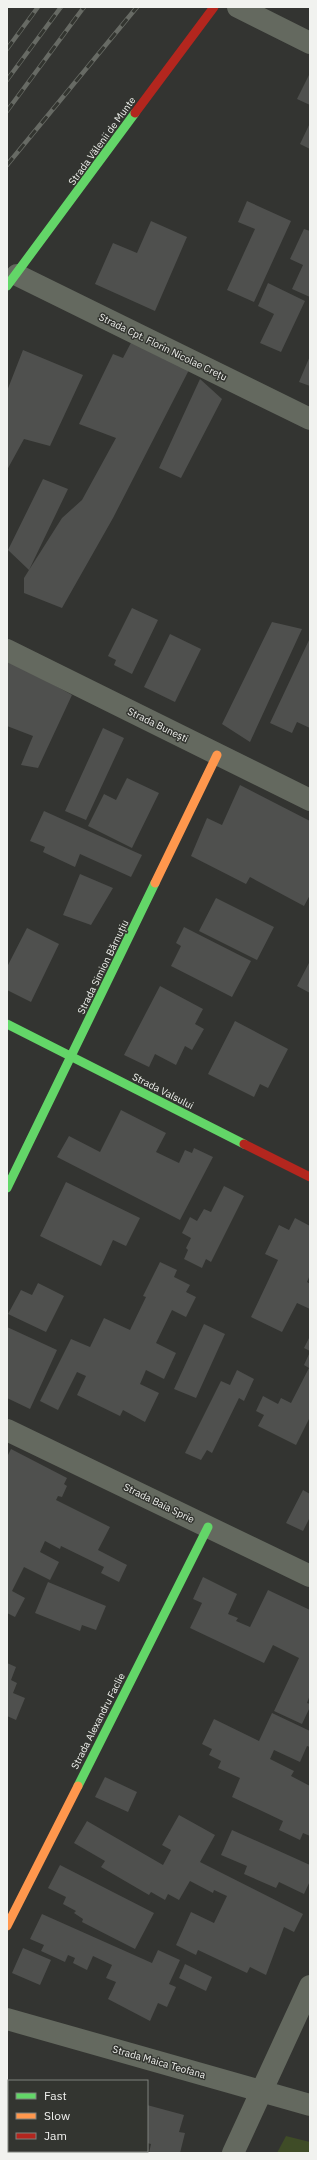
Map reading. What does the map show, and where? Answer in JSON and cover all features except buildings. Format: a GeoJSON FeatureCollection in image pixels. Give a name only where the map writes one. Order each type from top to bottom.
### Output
{"type":"FeatureCollection","features":[{"type":"Feature","properties":{"kind":"street","name":"Strada Vălenii de Munte"},"geometry":{"type":"LineString","coordinates":[[12,281],[214,7]]}},
{"type":"Feature","properties":{"kind":"street"},"geometry":{"type":"LineString","coordinates":[[238,7],[310,43]]}},
{"type":"Feature","properties":{"kind":"street","name":"Strada Cpt. Florin Nicolae Crețu"},"geometry":{"type":"LineString","coordinates":[[12,281],[310,419]]}},
{"type":"Feature","properties":{"kind":"street","name":"Strada Bunești"},"geometry":{"type":"LineString","coordinates":[[7,650],[310,800]]}},
{"type":"Feature","properties":{"kind":"street","name":"Strada Simion Bărnuțiu"},"geometry":{"type":"LineString","coordinates":[[7,1188],[72,1057],[217,754]]}},
{"type":"Feature","properties":{"kind":"street","name":"Strada Valsului"},"geometry":{"type":"LineString","coordinates":[[7,1024],[310,1177]]}},
{"type":"Feature","properties":{"kind":"street","name":"Strada Baia Sprie"},"geometry":{"type":"LineString","coordinates":[[7,1430],[310,1576]]}},
{"type":"Feature","properties":{"kind":"street","name":"Strada Alexandru Faclie"},"geometry":{"type":"LineString","coordinates":[[7,1926],[208,1527]]}},
{"type":"Feature","properties":{"kind":"street"},"geometry":{"type":"LineString","coordinates":[[233,2153],[260,2091],[310,1986]]}},
{"type":"Feature","properties":{"kind":"street","name":"Strada Maica Teofana"},"geometry":{"type":"LineString","coordinates":[[7,2019],[310,2105]]}},
{"type":"Feature","properties":{"kind":"green space"},"geometry":{"type":"Polygon","coordinates":[[[286,2136],[310,2142],[310,2153],[277,2153],[286,2136]]]}},
{"type":"Feature","properties":{"kind":"railway"},"geometry":{"type":"LineString","coordinates":[[7,49],[38,7]]}},
{"type":"Feature","properties":{"kind":"railway"},"geometry":{"type":"LineString","coordinates":[[7,80],[61,7]]}},
{"type":"Feature","properties":{"kind":"railway"},"geometry":{"type":"LineString","coordinates":[[7,111],[84,7]]}},
{"type":"Feature","properties":{"kind":"railway"},"geometry":{"type":"LineString","coordinates":[[7,165],[137,7]]}},
{"type":"Feature","properties":{"kind":"traffic: fast"},"geometry":{"type":"LineString","coordinates":[[7,286],[135,113]]}},
{"type":"Feature","properties":{"kind":"traffic: fast"},"geometry":{"type":"LineString","coordinates":[[7,1188],[155,883]]}},
{"type":"Feature","properties":{"kind":"traffic: fast"},"geometry":{"type":"LineString","coordinates":[[7,1024],[244,1144]]}},
{"type":"Feature","properties":{"kind":"traffic: fast"},"geometry":{"type":"LineString","coordinates":[[78,1786],[208,1527]]}},
{"type":"Feature","properties":{"kind":"traffic: slow"},"geometry":{"type":"LineString","coordinates":[[155,883],[217,755]]}},
{"type":"Feature","properties":{"kind":"traffic: slow"},"geometry":{"type":"LineString","coordinates":[[7,1926],[78,1786]]}},
{"type":"Feature","properties":{"kind":"traffic: jam"},"geometry":{"type":"LineString","coordinates":[[135,113],[214,7]]}},
{"type":"Feature","properties":{"kind":"traffic: jam"},"geometry":{"type":"LineString","coordinates":[[244,1144],[310,1177]]}}]}
